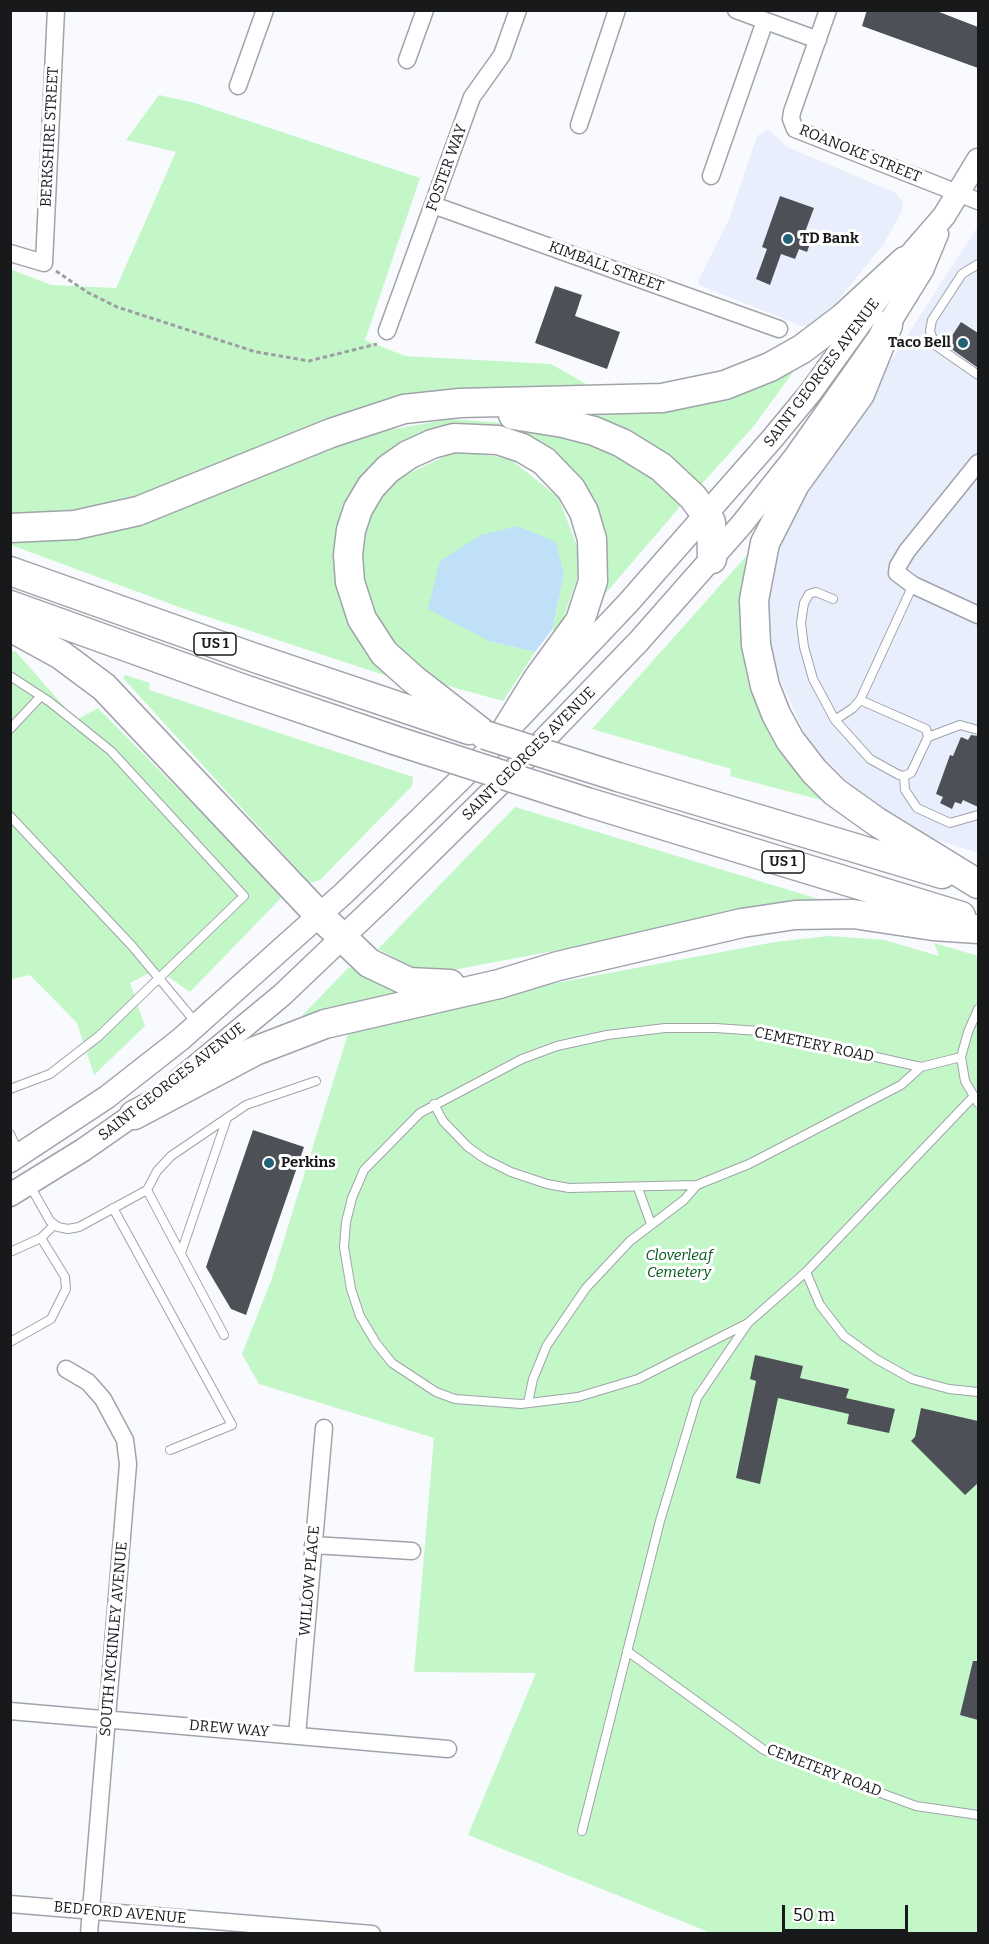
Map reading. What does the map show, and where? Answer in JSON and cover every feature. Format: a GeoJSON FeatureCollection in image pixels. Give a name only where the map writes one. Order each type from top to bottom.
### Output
{"type":"FeatureCollection","features":[{"type":"Feature","properties":{"kind":"highway"},"geometry":{"type":"LineString","coordinates":[[10,528],[58,527],[122,515],[171,499],[331,433],[404,409],[441,404],[662,398],[725,385],[770,367],[802,349],[843,318],[905,261]]}},
{"type":"Feature","properties":{"kind":"highway"},"geometry":{"type":"LineString","coordinates":[[888,326],[860,394],[795,484],[765,543],[754,600],[758,659],[770,700],[783,727],[798,750],[824,781],[877,822],[978,884]]}},
{"type":"Feature","properties":{"kind":"highway"},"geometry":{"type":"LineString","coordinates":[[371,421],[473,413],[527,417],[579,427],[622,443],[661,467],[693,497],[707,515],[712,530],[712,559]]}},
{"type":"Feature","properties":{"kind":"highway"},"geometry":{"type":"LineString","coordinates":[[454,438],[488,438],[509,444],[543,461],[571,489],[589,525],[594,567],[589,594],[579,621],[561,650],[495,734],[425,701],[393,663],[362,619],[353,595],[348,568],[349,543],[355,518],[378,478],[419,449],[454,438]]}},
{"type":"Feature","properties":{"kind":"highway","name":"US 1"},"geometry":{"type":"LineString","coordinates":[[10,570],[425,701]]}},
{"type":"Feature","properties":{"kind":"highway","name":"US 1"},"geometry":{"type":"LineString","coordinates":[[10,604],[241,688],[394,740],[978,923]]}},
{"type":"Feature","properties":{"kind":"highway"},"geometry":{"type":"LineString","coordinates":[[10,627],[61,655],[104,687],[319,915],[378,969],[421,984],[446,984],[558,966]]}},
{"type":"Feature","properties":{"kind":"highway","name":"US 1"},"geometry":{"type":"LineString","coordinates":[[495,734],[618,777],[978,884]]}},
{"type":"Feature","properties":{"kind":"highway"},"geometry":{"type":"LineString","coordinates":[[134,1115],[245,1056],[300,1032],[410,1003],[499,984],[558,966],[742,923],[795,915],[854,914],[933,926],[978,929]]}},
{"type":"Feature","properties":{"kind":"main road","name":"SAINT GEORGES AVENUE"},"geometry":{"type":"LineString","coordinates":[[15,1158],[114,1092],[197,1025],[319,915],[464,776],[495,734],[600,634],[707,515],[810,393],[905,261],[944,216],[968,197],[978,160]]}},
{"type":"Feature","properties":{"kind":"main road","name":"SAINT GEORGES AVENUE"},"geometry":{"type":"LineString","coordinates":[[20,1189],[134,1115],[202,1063],[282,995],[532,752],[639,641],[712,559],[795,457],[888,326],[922,270],[944,216]]}},
{"type":"Feature","properties":{"kind":"main road"},"geometry":{"type":"LineString","coordinates":[[282,995],[293,966],[292,954],[286,944]]}},
{"type":"Feature","properties":{"kind":"street","name":"BERKSHIRE STREET"},"geometry":{"type":"LineString","coordinates":[[44,263],[56,10]]}},
{"type":"Feature","properties":{"kind":"street"},"geometry":{"type":"LineString","coordinates":[[238,86],[265,10]]}},
{"type":"Feature","properties":{"kind":"street"},"geometry":{"type":"LineString","coordinates":[[407,60],[425,10]]}},
{"type":"Feature","properties":{"kind":"street","name":"FOSTER WAY"},"geometry":{"type":"LineString","coordinates":[[387,331],[472,97],[502,55],[518,10]]}},
{"type":"Feature","properties":{"kind":"street"},"geometry":{"type":"LineString","coordinates":[[579,125],[617,10]]}},
{"type":"Feature","properties":{"kind":"street"},"geometry":{"type":"LineString","coordinates":[[736,10],[818,40]]}},
{"type":"Feature","properties":{"kind":"street","name":"ROANOKE STREET"},"geometry":{"type":"LineString","coordinates":[[828,10],[792,112],[791,119],[795,129],[968,197]]}},
{"type":"Feature","properties":{"kind":"street"},"geometry":{"type":"LineString","coordinates":[[711,176],[765,21]]}},
{"type":"Feature","properties":{"kind":"street","name":"KIMBALL STREET"},"geometry":{"type":"LineString","coordinates":[[433,205],[779,329]]}},
{"type":"Feature","properties":{"kind":"street"},"geometry":{"type":"LineString","coordinates":[[10,253],[44,263]]}},
{"type":"Feature","properties":{"kind":"street"},"geometry":{"type":"LineString","coordinates":[[978,463],[907,551],[898,566],[897,573],[913,585],[978,615]]}},
{"type":"Feature","properties":{"kind":"street","name":"SOUTH MCKINLEY AVENUE"},"geometry":{"type":"LineString","coordinates":[[66,1369],[88,1382],[96,1390],[119,1428],[127,1452],[128,1474],[89,1934]]}},
{"type":"Feature","properties":{"kind":"street","name":"WILLOW PLACE"},"geometry":{"type":"LineString","coordinates":[[297,1734],[324,1428]]}},
{"type":"Feature","properties":{"kind":"street"},"geometry":{"type":"LineString","coordinates":[[313,1545],[412,1551]]}},
{"type":"Feature","properties":{"kind":"street","name":"DREW WAY"},"geometry":{"type":"LineString","coordinates":[[10,1711],[297,1734],[448,1749]]}},
{"type":"Feature","properties":{"kind":"street","name":"BEDFORD AVENUE"},"geometry":{"type":"LineString","coordinates":[[10,1904],[372,1934]]}},
{"type":"Feature","properties":{"kind":"lane"},"geometry":{"type":"LineString","coordinates":[[978,264],[962,273],[932,320],[930,331],[935,345],[978,375]]}},
{"type":"Feature","properties":{"kind":"lane"},"geometry":{"type":"LineString","coordinates":[[835,720],[853,708],[860,700],[913,585]]}},
{"type":"Feature","properties":{"kind":"lane"},"geometry":{"type":"LineString","coordinates":[[833,599],[816,592],[809,594],[804,603],[801,623],[804,647],[813,679],[835,720],[870,759],[904,776]]}},
{"type":"Feature","properties":{"kind":"lane"},"geometry":{"type":"LineString","coordinates":[[10,676],[41,696],[111,751],[244,896],[99,1036],[50,1074],[10,1089]]}},
{"type":"Feature","properties":{"kind":"lane"},"geometry":{"type":"LineString","coordinates":[[10,729],[41,696]]}},
{"type":"Feature","properties":{"kind":"lane"},"geometry":{"type":"LineString","coordinates":[[860,700],[926,729],[928,737],[910,773],[904,776]]}},
{"type":"Feature","properties":{"kind":"lane"},"geometry":{"type":"LineString","coordinates":[[928,737],[960,725],[978,730]]}},
{"type":"Feature","properties":{"kind":"lane"},"geometry":{"type":"LineString","coordinates":[[904,776],[905,790],[917,808],[950,823],[978,815]]}},
{"type":"Feature","properties":{"kind":"lane"},"geometry":{"type":"LineString","coordinates":[[10,816],[133,947],[197,1025]]}},
{"type":"Feature","properties":{"kind":"lane","name":"CEMETERY ROAD"},"geometry":{"type":"LineString","coordinates":[[582,1831],[662,1511],[696,1398],[748,1323],[806,1272],[976,1100],[965,1081],[961,1057],[978,1009]]}},
{"type":"Feature","properties":{"kind":"lane","name":"CEMETERY ROAD"},"geometry":{"type":"LineString","coordinates":[[748,1323],[638,1379],[578,1397],[528,1403],[487,1403],[455,1399],[436,1392],[392,1363],[376,1343],[360,1316],[351,1289],[344,1247],[346,1222],[352,1198],[364,1170],[420,1113],[522,1059],[557,1046],[607,1035],[665,1028],[759,1031],[921,1067],[961,1057]]}},
{"type":"Feature","properties":{"kind":"lane","name":"CEMETERY ROAD"},"geometry":{"type":"LineString","coordinates":[[434,1104],[442,1121],[468,1147],[511,1172],[569,1188],[697,1185],[749,1164],[901,1085],[921,1067]]}},
{"type":"Feature","properties":{"kind":"lane"},"geometry":{"type":"LineString","coordinates":[[20,1189],[54,1225],[68,1229],[79,1227],[147,1190],[157,1171],[171,1156],[246,1105],[316,1081]]}},
{"type":"Feature","properties":{"kind":"lane"},"geometry":{"type":"LineString","coordinates":[[181,1253],[227,1118]]}},
{"type":"Feature","properties":{"kind":"lane"},"geometry":{"type":"LineString","coordinates":[[10,1134],[15,1158]]}},
{"type":"Feature","properties":{"kind":"lane","name":"CEMETERY ROAD"},"geometry":{"type":"LineString","coordinates":[[528,1403],[539,1360],[563,1319],[607,1263],[651,1224],[684,1200],[697,1185]]}},
{"type":"Feature","properties":{"kind":"lane"},"geometry":{"type":"LineString","coordinates":[[638,1188],[651,1224]]}},
{"type":"Feature","properties":{"kind":"lane"},"geometry":{"type":"LineString","coordinates":[[147,1190],[224,1335]]}},
{"type":"Feature","properties":{"kind":"lane"},"geometry":{"type":"LineString","coordinates":[[113,1208],[232,1425],[170,1450]]}},
{"type":"Feature","properties":{"kind":"lane"},"geometry":{"type":"LineString","coordinates":[[10,1252],[41,1238],[54,1225]]}},
{"type":"Feature","properties":{"kind":"lane"},"geometry":{"type":"LineString","coordinates":[[10,1342],[51,1319],[66,1289],[65,1277],[41,1238]]}},
{"type":"Feature","properties":{"kind":"lane"},"geometry":{"type":"LineString","coordinates":[[806,1272],[820,1305],[844,1336],[876,1359],[912,1379],[949,1389],[978,1392]]}},
{"type":"Feature","properties":{"kind":"lane","name":"CEMETERY ROAD"},"geometry":{"type":"LineString","coordinates":[[627,1651],[764,1750],[916,1806],[978,1815]]}},
{"type":"Feature","properties":{"kind":"path"},"geometry":{"type":"LineString","coordinates":[[44,263],[87,292],[117,307],[256,352],[309,361],[380,344],[387,331]]}},
{"type":"Feature","properties":{"kind":"shaded area"},"geometry":{"type":"Polygon","coordinates":[[[768,129],[787,147],[896,193],[903,203],[901,213],[883,245],[833,306],[809,326],[802,326],[699,285],[698,281],[729,219],[757,136],[768,129]]]}},
{"type":"Feature","properties":{"kind":"shaded area"},"geometry":{"type":"Polygon","coordinates":[[[978,226],[978,853],[928,837],[870,803],[810,745],[768,653],[763,575],[798,497],[874,387],[978,226]]]}},
{"type":"Feature","properties":{"kind":"green space"},"geometry":{"type":"Polygon","coordinates":[[[159,95],[195,103],[420,178],[365,340],[405,356],[551,364],[586,384],[363,408],[118,506],[11,518],[10,269],[51,285],[116,288],[176,152],[126,140],[159,95]]]}},
{"type":"Feature","properties":{"kind":"green space"},"geometry":{"type":"Polygon","coordinates":[[[794,371],[753,427],[700,486],[549,410],[710,403],[794,371]]]}},
{"type":"Feature","properties":{"kind":"green space"},"geometry":{"type":"Polygon","coordinates":[[[451,419],[517,424],[579,438],[644,468],[684,502],[605,594],[600,593],[582,487],[456,430],[346,515],[389,672],[387,676],[187,610],[11,545],[10,535],[372,433],[451,419]]]}},
{"type":"Feature","properties":{"kind":"green space"},"geometry":{"type":"Polygon","coordinates":[[[459,450],[510,459],[558,497],[583,561],[558,634],[552,630],[564,575],[489,641],[535,652],[503,701],[434,682],[376,626],[359,574],[367,517],[392,481],[459,450]]]}},
{"type":"Feature","properties":{"kind":"green space"},"geometry":{"type":"Polygon","coordinates":[[[749,553],[744,615],[822,796],[821,800],[730,776],[731,769],[592,729],[749,553]]]}},
{"type":"Feature","properties":{"kind":"green space"},"geometry":{"type":"Polygon","coordinates":[[[10,650],[16,652],[76,720],[98,708],[248,860],[281,898],[190,992],[157,969],[130,983],[145,1026],[94,1075],[77,1023],[30,975],[11,979],[10,650]]]}},
{"type":"Feature","properties":{"kind":"green space"},"geometry":{"type":"Polygon","coordinates":[[[125,675],[150,683],[149,690],[413,777],[412,786],[320,880],[310,883],[123,678],[125,675]]]}},
{"type":"Feature","properties":{"kind":"green space"},"geometry":{"type":"Polygon","coordinates":[[[515,807],[822,900],[437,973],[418,970],[378,949],[515,807]]]}},
{"type":"Feature","properties":{"kind":"green space","name":"Cloverleaf Cemetery"},"geometry":{"type":"Polygon","coordinates":[[[829,936],[884,940],[939,956],[934,943],[978,956],[978,1933],[711,1933],[468,1835],[536,1673],[414,1672],[434,1438],[259,1384],[242,1354],[271,1281],[352,1021],[775,942],[829,936]]]}},
{"type":"Feature","properties":{"kind":"green space"},"geometry":{"type":"Polygon","coordinates":[[[349,967],[404,995],[298,1020],[349,967]]]}},
{"type":"Feature","properties":{"kind":"water"},"geometry":{"type":"Polygon","coordinates":[[[518,526],[556,542],[564,575],[552,630],[535,652],[489,641],[428,609],[440,561],[481,535],[518,526]]]}},
{"type":"Feature","properties":{"kind":"building"},"geometry":{"type":"Polygon","coordinates":[[[867,10],[934,10],[978,27],[978,68],[862,26],[867,10]]]}},
{"type":"Feature","properties":{"kind":"building","name":"TD Bank"},"geometry":{"type":"Polygon","coordinates":[[[780,196],[814,208],[805,232],[813,235],[807,252],[799,249],[795,259],[781,254],[770,285],[756,279],[767,249],[762,247],[780,196]]]}},
{"type":"Feature","properties":{"kind":"building"},"geometry":{"type":"Polygon","coordinates":[[[555,286],[582,295],[575,316],[620,332],[607,369],[535,343],[555,286]]]}},
{"type":"Feature","properties":{"kind":"building","name":"Taco Bell"},"geometry":{"type":"Polygon","coordinates":[[[961,322],[978,333],[978,368],[946,345],[961,322]]]}},
{"type":"Feature","properties":{"kind":"building"},"geometry":{"type":"Polygon","coordinates":[[[971,735],[978,736],[978,807],[963,800],[961,804],[955,802],[952,809],[940,803],[943,797],[936,794],[950,755],[953,756],[961,737],[968,740],[971,735]]]}},
{"type":"Feature","properties":{"kind":"building"},"geometry":{"type":"Polygon","coordinates":[[[253,1130],[304,1147],[246,1315],[231,1309],[206,1267],[253,1130]]]}},
{"type":"Feature","properties":{"kind":"building"},"geometry":{"type":"Polygon","coordinates":[[[755,1355],[803,1366],[800,1378],[849,1389],[846,1398],[895,1409],[889,1433],[847,1424],[849,1414],[778,1398],[760,1484],[736,1478],[756,1381],[750,1379],[755,1355]]]}},
{"type":"Feature","properties":{"kind":"building"},"geometry":{"type":"Polygon","coordinates":[[[921,1408],[978,1421],[978,1483],[965,1495],[911,1441],[915,1437],[921,1408]]]}},
{"type":"Feature","properties":{"kind":"building"},"geometry":{"type":"Polygon","coordinates":[[[973,1661],[978,1661],[978,1720],[960,1715],[973,1661]]]}},
{"type":"Feature","properties":{"kind":"place","name":"TD Bank"},"geometry":{"type":"Point","coordinates":[788,239]}},
{"type":"Feature","properties":{"kind":"place","name":"Taco Bell"},"geometry":{"type":"Point","coordinates":[963,343]}},
{"type":"Feature","properties":{"kind":"place","name":"Perkins"},"geometry":{"type":"Point","coordinates":[269,1163]}}]}
